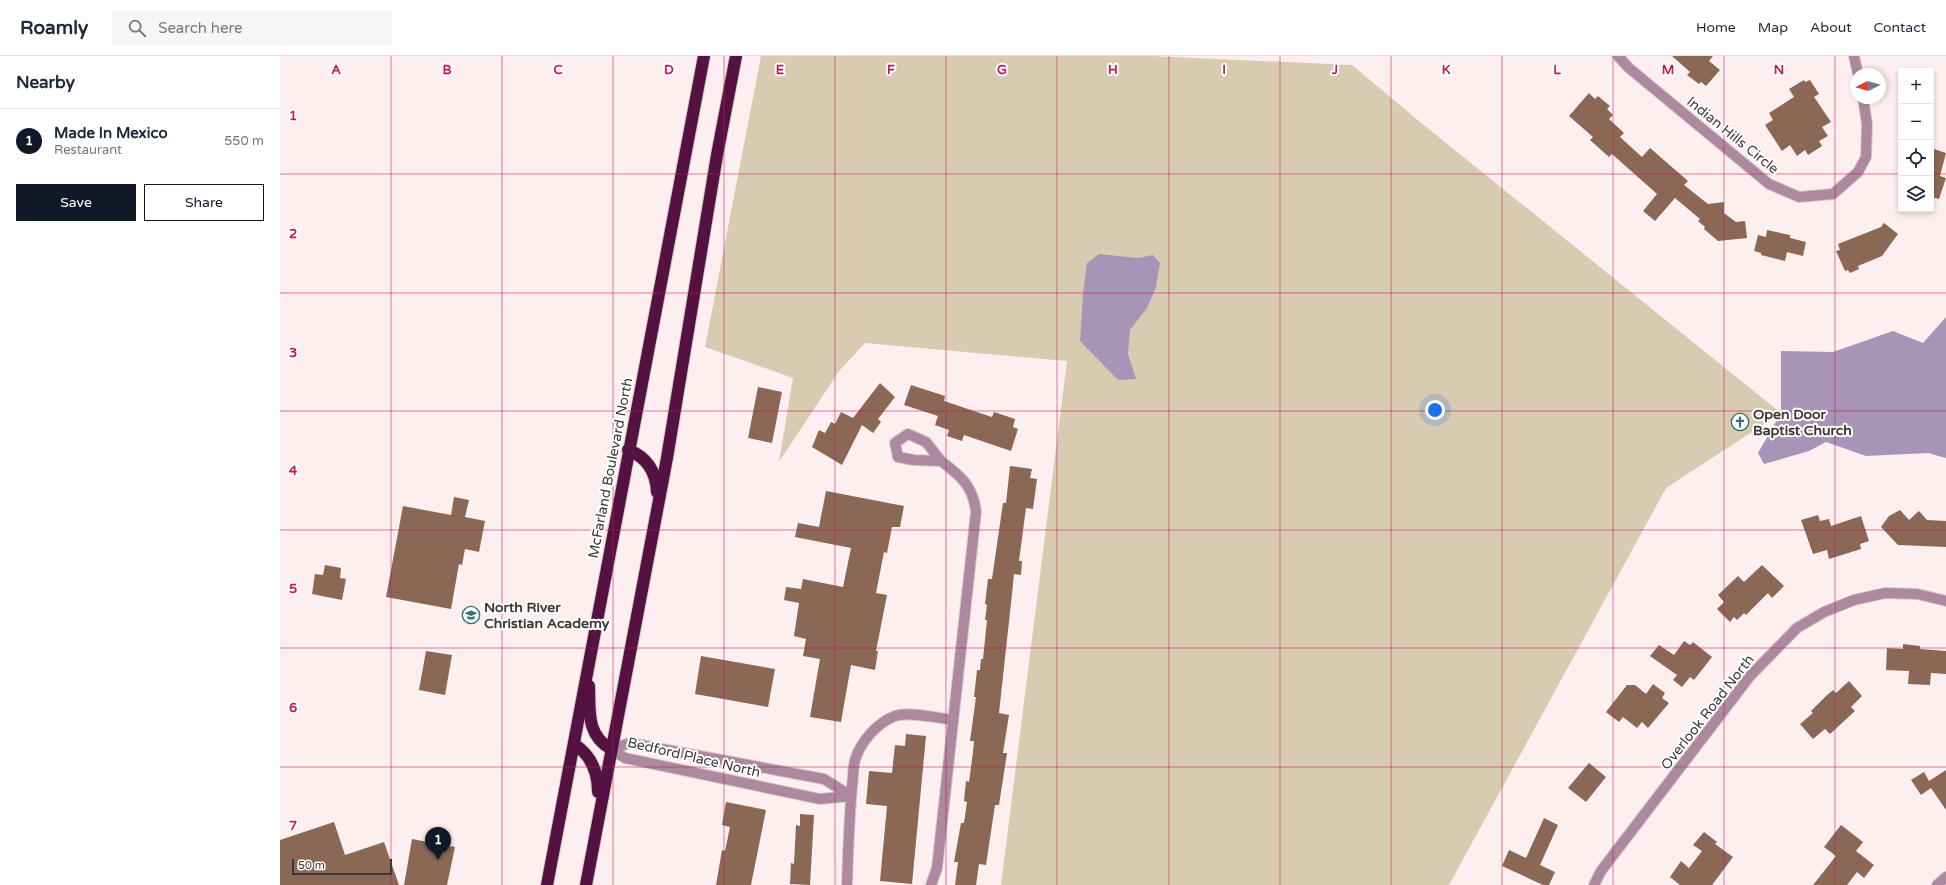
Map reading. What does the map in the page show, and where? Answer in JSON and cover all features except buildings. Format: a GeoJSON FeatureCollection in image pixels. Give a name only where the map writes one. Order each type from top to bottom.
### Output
{"type":"FeatureCollection","features":[{"type":"Feature","properties":{"kind":"highway","name":"McFarland Boulevard North"},"geometry":{"type":"LineString","coordinates":[[547,885],[628,450],[704,56]]}},
{"type":"Feature","properties":{"kind":"highway"},"geometry":{"type":"LineString","coordinates":[[586,885],[658,503],[736,56]]}},
{"type":"Feature","properties":{"kind":"highway"},"geometry":{"type":"LineString","coordinates":[[628,450],[639,454],[651,467],[657,484],[658,503]]}},
{"type":"Feature","properties":{"kind":"highway"},"geometry":{"type":"LineString","coordinates":[[589,659],[591,724],[597,739],[611,749]]}},
{"type":"Feature","properties":{"kind":"highway"},"geometry":{"type":"LineString","coordinates":[[574,744],[587,755],[595,770],[598,788],[598,818]]}},
{"type":"Feature","properties":{"kind":"street","name":"Indian Hills Circle"},"geometry":{"type":"LineString","coordinates":[[1618,56],[1629,68],[1769,184],[1799,197],[1833,194],[1858,172],[1866,157],[1867,124],[1864,104]]}},
{"type":"Feature","properties":{"kind":"street"},"geometry":{"type":"LineString","coordinates":[[1854,56],[1857,68]]}},
{"type":"Feature","properties":{"kind":"street"},"geometry":{"type":"LineString","coordinates":[[931,885],[937,868],[976,512],[974,497],[967,484],[941,460]]}},
{"type":"Feature","properties":{"kind":"street","name":"Overlook Road North"},"geometry":{"type":"LineString","coordinates":[[1594,885],[1601,871],[1750,676],[1796,628],[1836,607],[1854,600],[1885,593],[1917,594],[1946,600]]}},
{"type":"Feature","properties":{"kind":"street"},"geometry":{"type":"LineString","coordinates":[[847,885],[851,796],[855,760],[870,735],[881,723],[897,715],[914,715],[953,720]]}},
{"type":"Feature","properties":{"kind":"street","name":"Bedford Place North"},"geometry":{"type":"LineString","coordinates":[[611,749],[630,744],[824,779],[851,796]]}},
{"type":"Feature","properties":{"kind":"street","name":"Bedford Place North"},"geometry":{"type":"LineString","coordinates":[[611,749],[626,758],[820,799],[851,796]]}},
{"type":"Feature","properties":{"kind":"street"},"geometry":{"type":"LineString","coordinates":[[1937,885],[1946,876]]}},
{"type":"Feature","properties":{"kind":"shaded area"},"geometry":{"type":"Polygon","coordinates":[[[761,56],[1152,56],[1352,65],[1420,122],[1781,413],[1666,488],[1449,885],[1001,885],[1067,361],[865,343],[839,371],[779,462],[793,378],[705,347],[761,56]]]}},
{"type":"Feature","properties":{"kind":"shaded area"},"geometry":{"type":"Polygon","coordinates":[[[1099,254],[1138,258],[1153,255],[1160,263],[1156,287],[1147,308],[1130,330],[1128,354],[1136,379],[1118,380],[1080,341],[1083,293],[1087,263],[1099,254]]]}},
{"type":"Feature","properties":{"kind":"shaded area"},"geometry":{"type":"Polygon","coordinates":[[[1946,317],[1946,458],[1928,453],[1866,456],[1826,442],[1809,451],[1764,464],[1758,453],[1781,413],[1781,351],[1833,352],[1893,331],[1923,343],[1946,317]]]}},
{"type":"Feature","properties":{"kind":"place","name":"Open Door Baptist Church"},"geometry":{"type":"Point","coordinates":[1740,422]}},
{"type":"Feature","properties":{"kind":"place","name":"North River Christian Academy"},"geometry":{"type":"Point","coordinates":[471,615]}},
{"type":"Feature","properties":{"kind":"place","name":"Made In Mexico"},"geometry":{"type":"Point","coordinates":[438,860]}}]}
